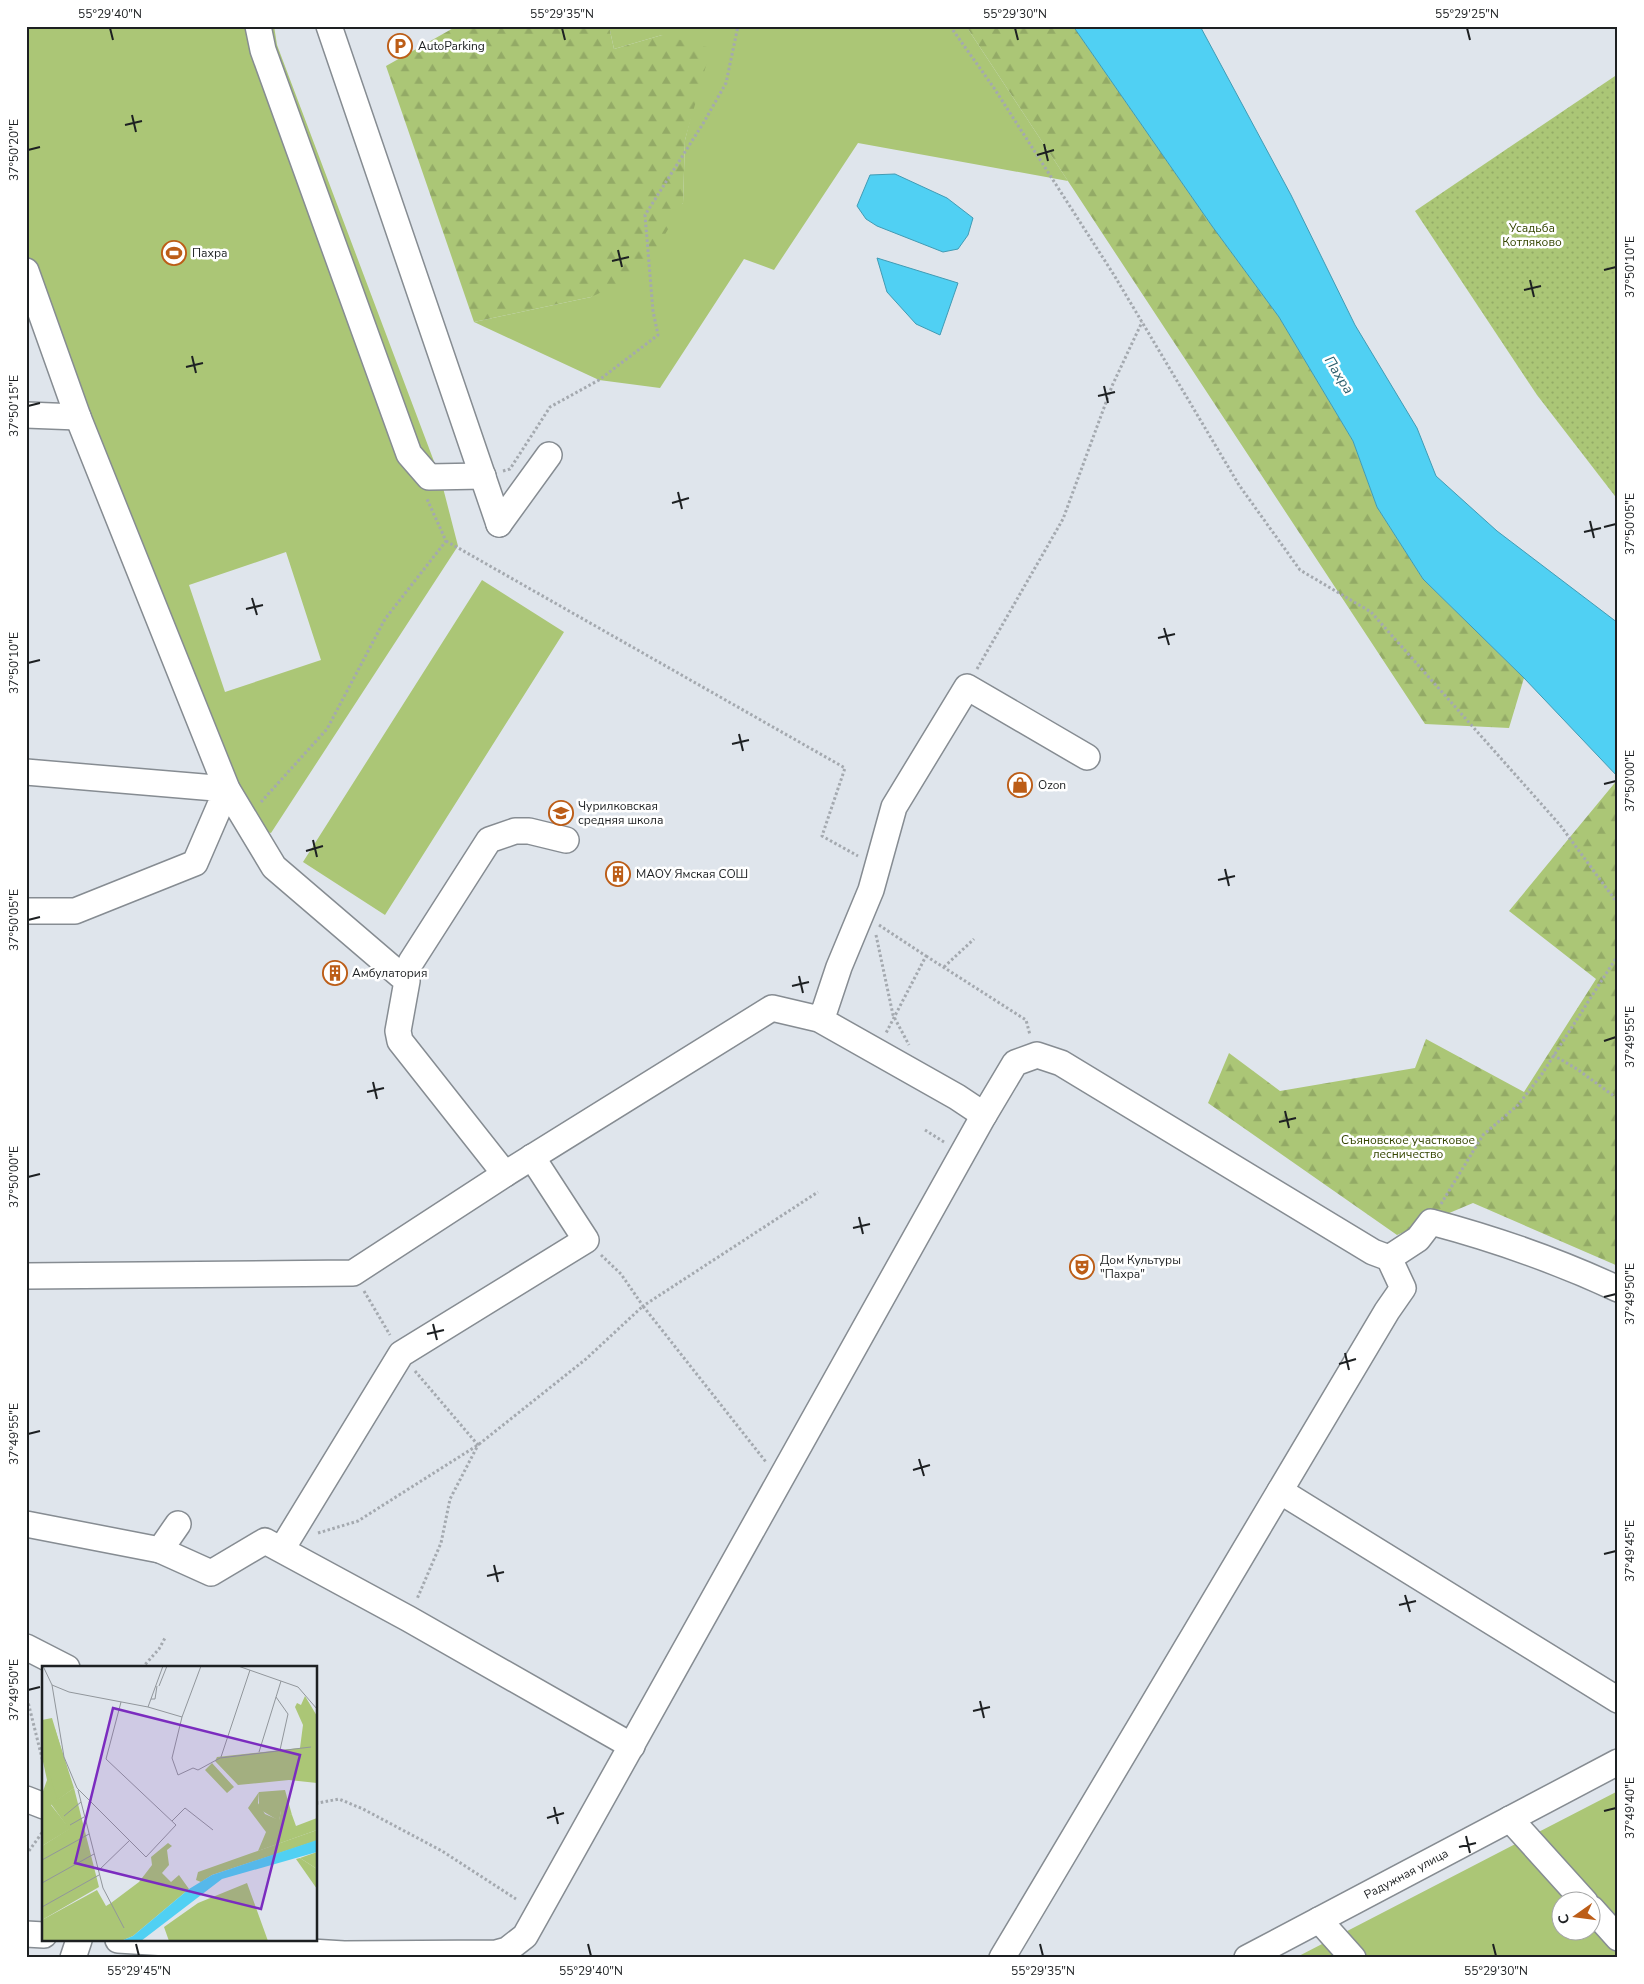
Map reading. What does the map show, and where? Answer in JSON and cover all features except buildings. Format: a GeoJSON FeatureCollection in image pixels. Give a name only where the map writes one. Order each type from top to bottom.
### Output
{"type":"FeatureCollection","features":[{"type":"Feature","properties":{"kind":"street"},"geometry":{"type":"LineString","coordinates":[[258,26],[263,50],[409,454],[430,477],[483,476]]}},
{"type":"Feature","properties":{"kind":"street"},"geometry":{"type":"LineString","coordinates":[[329,26],[499,524],[549,455]]}},
{"type":"Feature","properties":{"kind":"street"},"geometry":{"type":"LineString","coordinates":[[26,270],[78,416],[226,789],[274,867],[407,981],[398,1031],[400,1042],[504,1174]]}},
{"type":"Feature","properties":{"kind":"street"},"geometry":{"type":"LineString","coordinates":[[26,415],[78,416]]}},
{"type":"Feature","properties":{"kind":"street"},"geometry":{"type":"LineString","coordinates":[[819,1019],[871,890],[894,806],[967,687],[1087,757]]}},
{"type":"Feature","properties":{"kind":"street"},"geometry":{"type":"LineString","coordinates":[[26,772],[226,789]]}},
{"type":"Feature","properties":{"kind":"street"},"geometry":{"type":"LineString","coordinates":[[26,911],[76,911],[195,863],[226,789]]}},
{"type":"Feature","properties":{"kind":"street"},"geometry":{"type":"LineString","coordinates":[[411,962],[489,840],[515,831],[528,831],[566,840]]}},
{"type":"Feature","properties":{"kind":"street"},"geometry":{"type":"LineString","coordinates":[[26,1276],[353,1273],[761,1005],[819,1019],[984,1114]]}},
{"type":"Feature","properties":{"kind":"street"},"geometry":{"type":"LineString","coordinates":[[131,1942],[192,1951],[479,1956],[506,1950],[525,1936],[984,1114],[1015,1063],[1037,1055],[1061,1063],[1373,1252],[1389,1258],[1403,1288],[1002,1958]]}},
{"type":"Feature","properties":{"kind":"street"},"geometry":{"type":"LineString","coordinates":[[282,1549],[401,1354],[586,1240],[532,1157]]}},
{"type":"Feature","properties":{"kind":"street"},"geometry":{"type":"LineString","coordinates":[[1389,1258],[1418,1240],[1431,1222],[1482,1235],[1580,1272],[1618,1289]]}},
{"type":"Feature","properties":{"kind":"street"},"geometry":{"type":"LineString","coordinates":[[1280,1491],[1618,1700]]}},
{"type":"Feature","properties":{"kind":"street"},"geometry":{"type":"LineString","coordinates":[[26,1524],[160,1550],[211,1573],[265,1541],[632,1746]]}},
{"type":"Feature","properties":{"kind":"street"},"geometry":{"type":"LineString","coordinates":[[160,1550],[178,1524]]}},
{"type":"Feature","properties":{"kind":"street"},"geometry":{"type":"LineString","coordinates":[[26,1647],[63,1666]]}},
{"type":"Feature","properties":{"kind":"street","name":"Радужная улица"},"geometry":{"type":"LineString","coordinates":[[1247,1958],[1618,1762]]}},
{"type":"Feature","properties":{"kind":"street"},"geometry":{"type":"LineString","coordinates":[[26,1799],[42,1805]]}},
{"type":"Feature","properties":{"kind":"street"},"geometry":{"type":"LineString","coordinates":[[1510,1819],[1576,1892]]}},
{"type":"Feature","properties":{"kind":"street"},"geometry":{"type":"LineString","coordinates":[[1319,1920],[1353,1958]]}},
{"type":"Feature","properties":{"kind":"street"},"geometry":{"type":"LineString","coordinates":[[1602,1920],[1618,1938]]}},
{"type":"Feature","properties":{"kind":"street"},"geometry":{"type":"LineString","coordinates":[[26,1934],[42,1936]]}},
{"type":"Feature","properties":{"kind":"street"},"geometry":{"type":"LineString","coordinates":[[73,1958],[78,1942]]}},
{"type":"Feature","properties":{"kind":"path"},"geometry":{"type":"LineString","coordinates":[[483,476],[510,469],[550,407],[599,380],[658,335],[653,311],[646,215],[726,83],[738,26]]}},
{"type":"Feature","properties":{"kind":"path"},"geometry":{"type":"LineString","coordinates":[[950,26],[994,88],[1109,267],[1239,485],[1300,570],[1371,612],[1560,825],[1618,904]]}},
{"type":"Feature","properties":{"kind":"path"},"geometry":{"type":"LineString","coordinates":[[967,687],[1063,518],[1112,386],[1142,322]]}},
{"type":"Feature","properties":{"kind":"path"},"geometry":{"type":"LineString","coordinates":[[423,490],[446,541],[845,768],[822,836],[878,866]]}},
{"type":"Feature","properties":{"kind":"path"},"geometry":{"type":"LineString","coordinates":[[259,804],[327,729],[385,619],[446,541]]}},
{"type":"Feature","properties":{"kind":"path"},"geometry":{"type":"LineString","coordinates":[[911,1048],[893,1015],[873,922],[1026,1020],[1037,1055]]}},
{"type":"Feature","properties":{"kind":"path"},"geometry":{"type":"LineString","coordinates":[[944,967],[974,939]]}},
{"type":"Feature","properties":{"kind":"path"},"geometry":{"type":"LineString","coordinates":[[1431,1222],[1483,1135],[1518,1104],[1554,1055],[1618,955]]}},
{"type":"Feature","properties":{"kind":"path"},"geometry":{"type":"LineString","coordinates":[[877,1052],[893,1015],[926,956]]}},
{"type":"Feature","properties":{"kind":"path"},"geometry":{"type":"LineString","coordinates":[[1554,1055],[1618,1099]]}},
{"type":"Feature","properties":{"kind":"path"},"geometry":{"type":"LineString","coordinates":[[299,1522],[314,1534],[358,1522],[478,1445],[586,1360],[642,1306],[818,1192]]}},
{"type":"Feature","properties":{"kind":"path"},"geometry":{"type":"LineString","coordinates":[[586,1240],[621,1274],[642,1306],[780,1480]]}},
{"type":"Feature","properties":{"kind":"path"},"geometry":{"type":"LineString","coordinates":[[353,1273],[401,1354],[478,1445]]}},
{"type":"Feature","properties":{"kind":"path"},"geometry":{"type":"LineString","coordinates":[[409,1620],[440,1543],[450,1499],[478,1445]]}},
{"type":"Feature","properties":{"kind":"path"},"geometry":{"type":"LineString","coordinates":[[144,1666],[160,1649],[165,1638]]}},
{"type":"Feature","properties":{"kind":"path"},"geometry":{"type":"LineString","coordinates":[[26,1694],[42,1758]]}},
{"type":"Feature","properties":{"kind":"path"},"geometry":{"type":"LineString","coordinates":[[318,1803],[340,1799],[363,1809],[442,1851],[516,1899]]}},
{"type":"Feature","properties":{"kind":"path"},"geometry":{"type":"LineString","coordinates":[[26,1855],[42,1833]]}},
{"type":"Feature","properties":{"kind":"green space"},"geometry":{"type":"Polygon","coordinates":[[[26,26],[274,26],[277,45],[441,480],[458,546],[271,833],[231,821],[26,277],[26,26]],[[286,552],[189,585],[225,692],[321,660],[286,552]]]}},
{"type":"Feature","properties":{"kind":"green space"},"geometry":{"type":"Polygon","coordinates":[[[457,26],[609,26],[614,49],[662,35],[711,48],[685,140],[683,203],[643,273],[591,297],[474,322],[386,66],[457,26]]]}},
{"type":"Feature","properties":{"kind":"green space"},"geometry":{"type":"Polygon","coordinates":[[[609,26],[966,26],[1068,181],[858,143],[774,270],[744,259],[660,388],[599,380],[474,322],[591,297],[683,203],[685,140],[694,104],[662,35],[614,49],[609,26]]]}},
{"type":"Feature","properties":{"kind":"green space"},"geometry":{"type":"Polygon","coordinates":[[[966,26],[1073,26],[1212,226],[1279,317],[1353,441],[1377,507],[1423,579],[1524,678],[1509,728],[1425,724],[966,26]]]}},
{"type":"Feature","properties":{"kind":"green space","name":"Усадьба Котляково"},"geometry":{"type":"Polygon","coordinates":[[[1618,74],[1618,500],[1537,395],[1415,211],[1618,74]]]}},
{"type":"Feature","properties":{"kind":"green space"},"geometry":{"type":"Polygon","coordinates":[[[482,580],[564,632],[385,915],[303,862],[482,580]]]}},
{"type":"Feature","properties":{"kind":"green space","name":"Съяновское участковое лесничество"},"geometry":{"type":"Polygon","coordinates":[[[1618,779],[1618,1266],[1473,1203],[1397,1235],[1208,1103],[1229,1053],[1280,1091],[1415,1068],[1426,1039],[1524,1092],[1596,979],[1509,911],[1618,779]]]}},
{"type":"Feature","properties":{"kind":"green space"},"geometry":{"type":"Polygon","coordinates":[[[1618,1791],[1618,1958],[1295,1958],[1618,1791]]]}},
{"type":"Feature","properties":{"kind":"water"},"geometry":{"type":"Polygon","coordinates":[[[1073,26],[1200,26],[1291,195],[1355,325],[1417,428],[1436,476],[1497,531],[1618,623],[1618,777],[1524,678],[1423,579],[1377,507],[1353,441],[1279,317],[1212,226],[1073,26]]]}},
{"type":"Feature","properties":{"kind":"water"},"geometry":{"type":"Polygon","coordinates":[[[895,174],[947,198],[973,218],[968,235],[958,249],[943,252],[877,226],[866,219],[857,206],[870,175],[895,174]]]}},
{"type":"Feature","properties":{"kind":"water"},"geometry":{"type":"Polygon","coordinates":[[[877,258],[958,283],[940,335],[916,324],[887,292],[877,258]]]}},
{"type":"Feature","properties":{"kind":"place","name":"AutoParking"},"geometry":{"type":"Point","coordinates":[400,46]}},
{"type":"Feature","properties":{"kind":"place","name":"Пахра"},"geometry":{"type":"Point","coordinates":[174,253]}},
{"type":"Feature","properties":{"kind":"place","name":"Ozon"},"geometry":{"type":"Point","coordinates":[1020,785]}},
{"type":"Feature","properties":{"kind":"place","name":"Чурилковская средняя школа"},"geometry":{"type":"Point","coordinates":[561,813]}},
{"type":"Feature","properties":{"kind":"place","name":"МАОУ Ямская СОШ"},"geometry":{"type":"Point","coordinates":[618,874]}},
{"type":"Feature","properties":{"kind":"place","name":"Амбулатория"},"geometry":{"type":"Point","coordinates":[335,973]}},
{"type":"Feature","properties":{"kind":"place","name":"Дом Культуры \"Пахра\""},"geometry":{"type":"Point","coordinates":[1082,1267]}}]}
